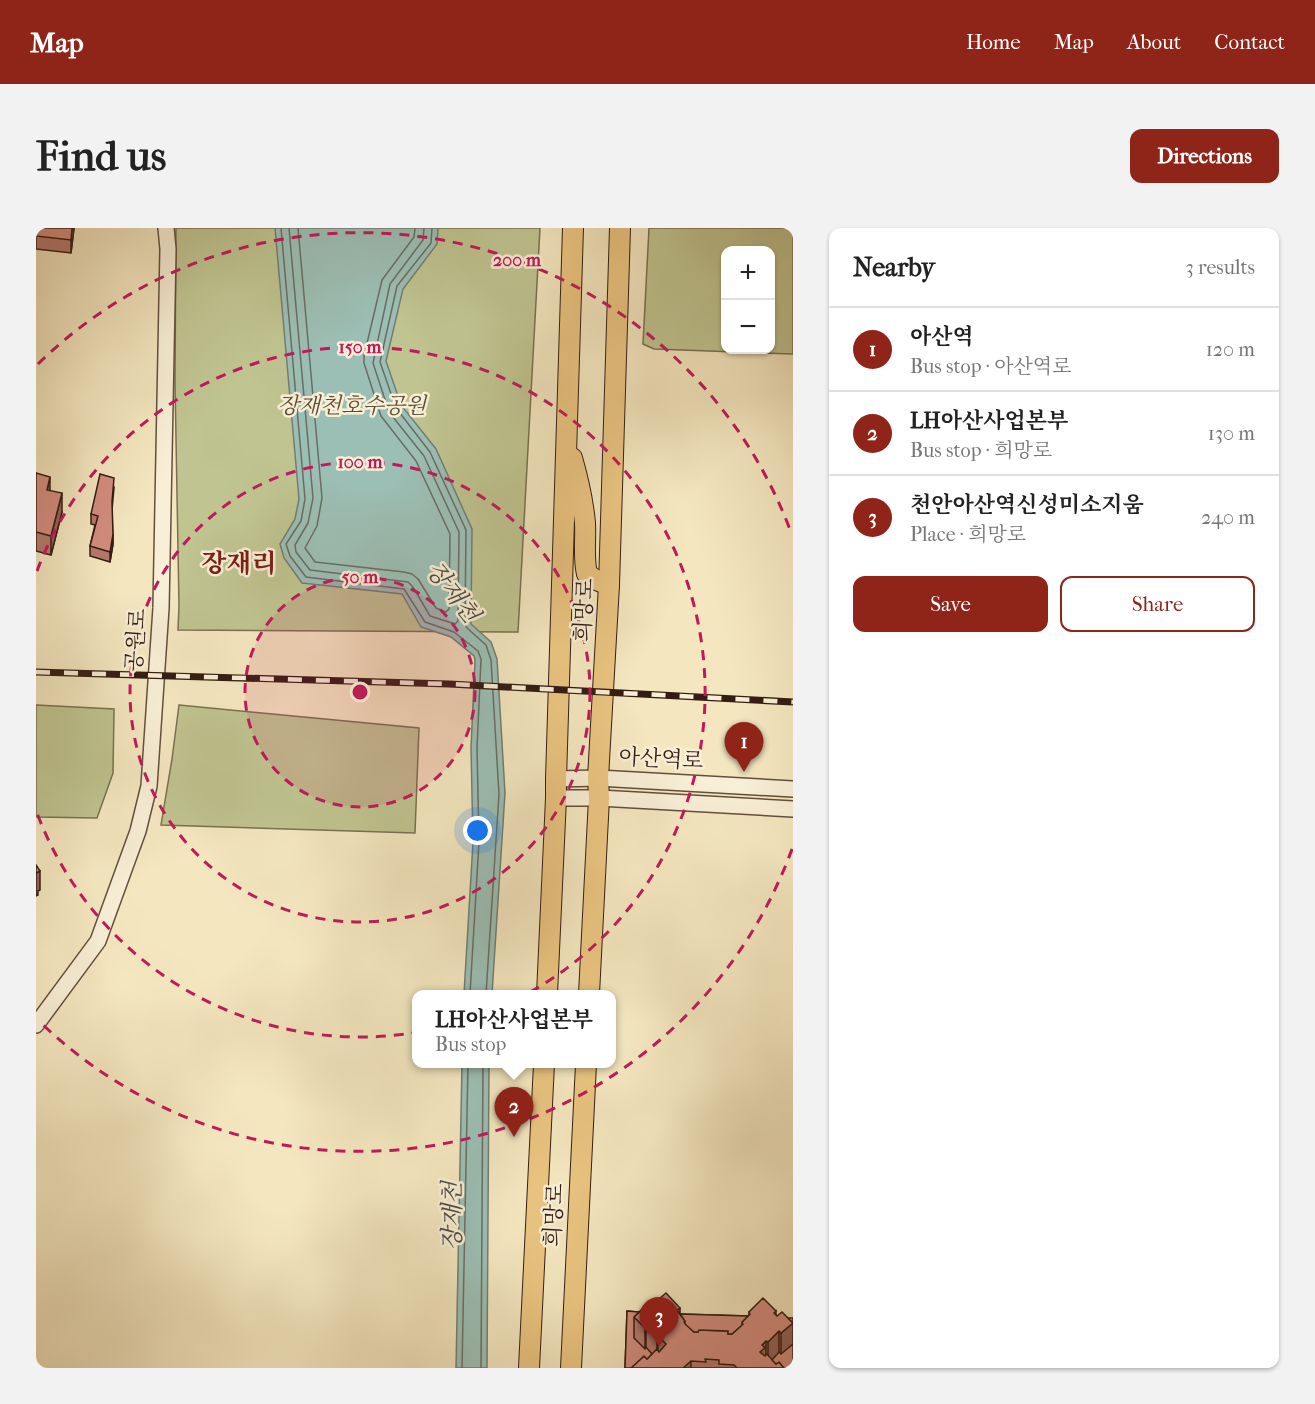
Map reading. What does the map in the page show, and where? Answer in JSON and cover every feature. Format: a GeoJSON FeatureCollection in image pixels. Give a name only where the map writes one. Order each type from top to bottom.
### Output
{"type":"FeatureCollection","features":[{"type":"Feature","properties":{"kind":"main road","name":"희망로"},"geometry":{"type":"LineString","coordinates":[[547,990],[556,789],[573,228]]}},
{"type":"Feature","properties":{"kind":"main road","name":"희망로"},"geometry":{"type":"LineString","coordinates":[[589,990],[609,585],[620,228]]}},
{"type":"Feature","properties":{"kind":"main road"},"geometry":{"type":"LineString","coordinates":[[566,435],[581,496],[585,524],[586,574],[609,585]]}},
{"type":"Feature","properties":{"kind":"main road","name":"희망로"},"geometry":{"type":"LineString","coordinates":[[529,1368],[544,1068]]}},
{"type":"Feature","properties":{"kind":"main road","name":"희망로"},"geometry":{"type":"LineString","coordinates":[[571,1368],[586,1068]]}},
{"type":"Feature","properties":{"kind":"street","name":"공원로"},"geometry":{"type":"LineString","coordinates":[[36,1025],[98,941],[138,831],[149,786],[161,608],[168,249],[166,228]]}},
{"type":"Feature","properties":{"kind":"street","name":"아산역로"},"geometry":{"type":"LineString","coordinates":[[556,789],[598,778],[793,789]]}},
{"type":"Feature","properties":{"kind":"street","name":"아산역로"},"geometry":{"type":"LineString","coordinates":[[556,789],[599,798],[793,809]]}},
{"type":"Feature","properties":{"kind":"green space","name":"장재천호수공원"},"geometry":{"type":"Polygon","coordinates":[[[176,228],[540,228],[518,632],[178,630],[176,228]]]}},
{"type":"Feature","properties":{"kind":"green space"},"geometry":{"type":"Polygon","coordinates":[[[649,228],[793,228],[793,354],[775,353],[775,246],[721,246],[721,351],[654,349],[643,344],[649,228]]]}},
{"type":"Feature","properties":{"kind":"green space"},"geometry":{"type":"Polygon","coordinates":[[[36,705],[114,709],[113,773],[97,818],[36,817],[36,705]]]}},
{"type":"Feature","properties":{"kind":"green space"},"geometry":{"type":"Polygon","coordinates":[[[179,705],[419,728],[415,833],[161,825],[179,705]]]}},
{"type":"Feature","properties":{"kind":"water","name":"장재천"},"geometry":{"type":"Polygon","coordinates":[[[275,228],[438,228],[437,244],[403,289],[386,361],[401,405],[436,449],[472,529],[471,624],[491,642],[497,659],[505,793],[492,990],[464,990],[473,842],[471,748],[474,656],[451,637],[421,627],[402,594],[302,583],[284,558],[280,544],[295,519],[299,499],[275,228]]]}},
{"type":"Feature","properties":{"kind":"water"},"geometry":{"type":"Polygon","coordinates":[[[462,1068],[489,1068],[487,1368],[456,1368],[462,1068]]]}},
{"type":"Feature","properties":{"kind":"building"},"geometry":{"type":"Polygon","coordinates":[[[36,228],[72,228],[71,240],[36,236],[36,228]]]}},
{"type":"Feature","properties":{"kind":"building"},"geometry":{"type":"Polygon","coordinates":[[[36,473],[50,477],[47,490],[62,493],[51,536],[36,532],[36,473]]]}},
{"type":"Feature","properties":{"kind":"building"},"geometry":{"type":"Polygon","coordinates":[[[100,474],[114,478],[113,534],[110,552],[90,546],[98,516],[91,514],[100,474]]]}},
{"type":"Feature","properties":{"kind":"building"},"geometry":{"type":"Polygon","coordinates":[[[666,1293],[680,1308],[677,1310],[684,1322],[694,1332],[699,1330],[728,1331],[728,1334],[732,1334],[743,1324],[749,1312],[763,1298],[776,1311],[774,1313],[777,1316],[782,1312],[793,1323],[781,1333],[779,1331],[768,1342],[766,1341],[762,1345],[765,1348],[760,1352],[765,1356],[767,1354],[776,1364],[779,1362],[784,1368],[737,1368],[734,1365],[719,1364],[719,1360],[705,1359],[706,1362],[691,1361],[683,1368],[631,1368],[644,1356],[647,1359],[657,1349],[659,1352],[666,1344],[634,1317],[646,1305],[650,1310],[654,1307],[652,1305],[666,1293]]]}},
{"type":"Feature","properties":{"kind":"building"},"geometry":{"type":"Polygon","coordinates":[[[627,1311],[639,1312],[634,1317],[634,1338],[652,1354],[647,1359],[644,1356],[631,1368],[625,1368],[627,1311]]]}},
{"type":"Feature","properties":{"kind":"building"},"geometry":{"type":"Polygon","coordinates":[[[680,1314],[748,1316],[732,1334],[728,1334],[728,1331],[699,1330],[694,1332],[685,1324],[680,1314]]]}},
{"type":"Feature","properties":{"kind":"building"},"geometry":{"type":"Polygon","coordinates":[[[793,1344],[793,1368],[784,1368],[779,1362],[776,1364],[772,1360],[779,1352],[781,1354],[793,1344]]]}},
{"type":"Feature","properties":{"kind":"railway"},"geometry":{"type":"LineString","coordinates":[[36,672],[449,684],[793,702]]}},
{"type":"Feature","properties":{"kind":"place","name":"아산역"},"geometry":{"type":"Point","coordinates":[744,772]}},
{"type":"Feature","properties":{"kind":"place","name":"LH아산사업본부"},"geometry":{"type":"Point","coordinates":[514,1137]}},
{"type":"Feature","properties":{"kind":"place","name":"천안아산역신성미소지움"},"geometry":{"type":"Point","coordinates":[659,1347]}},
{"type":"Feature","properties":{"kind":"district","name":"장재리"},"geometry":{"type":"Point","coordinates":[239,563]}}]}
